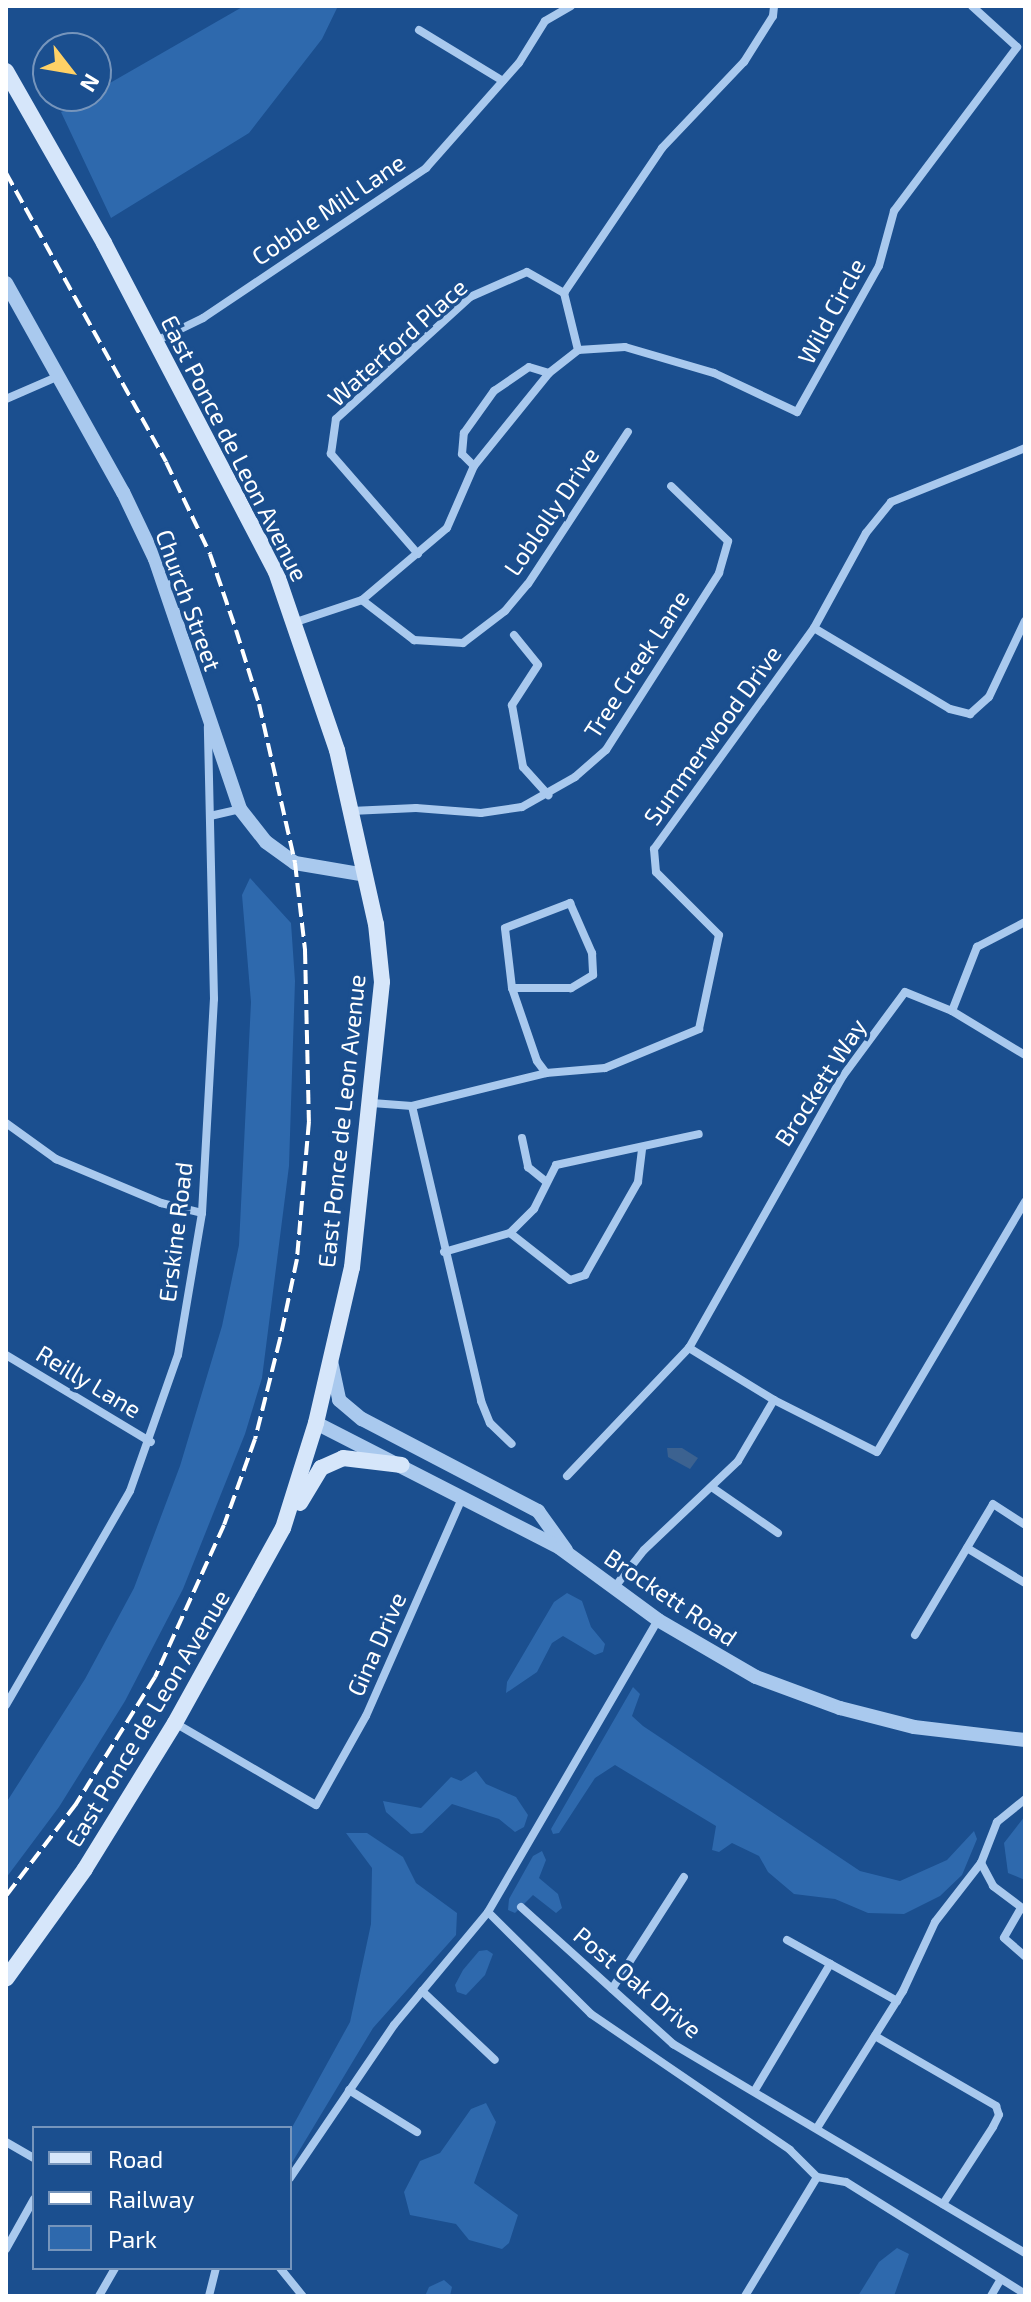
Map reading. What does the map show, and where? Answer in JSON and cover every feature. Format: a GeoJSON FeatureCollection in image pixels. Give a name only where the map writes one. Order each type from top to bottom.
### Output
{"type":"FeatureCollection","features":[{"type":"Feature","properties":{"kind":"main road","name":"East Ponce de Leon Avenue"},"geometry":{"type":"LineString","coordinates":[[6,71],[104,243],[236,494],[296,622],[351,811],[382,982],[372,1103],[352,1267],[316,1423],[283,1528],[175,1723],[85,1869],[6,1979]]}},
{"type":"Feature","properties":{"kind":"main road"},"geometry":{"type":"LineString","coordinates":[[283,1528],[321,1468],[343,1458],[402,1465]]}},
{"type":"Feature","properties":{"kind":"street","name":"Cobble Mill Lane"},"geometry":{"type":"LineString","coordinates":[[154,342],[203,318],[426,168],[503,81],[545,21],[571,6]]}},
{"type":"Feature","properties":{"kind":"street"},"geometry":{"type":"LineString","coordinates":[[296,622],[362,600],[447,528],[474,466],[549,373],[578,350],[564,293],[662,148],[755,44],[774,6]]}},
{"type":"Feature","properties":{"kind":"street","name":"Wild Circle"},"geometry":{"type":"LineString","coordinates":[[578,350],[625,347],[714,373],[797,412],[879,266],[894,211],[1017,47],[972,6]]}},
{"type":"Feature","properties":{"kind":"street"},"geometry":{"type":"LineString","coordinates":[[419,30],[503,81]]}},
{"type":"Feature","properties":{"kind":"street","name":"Waterford Place"},"geometry":{"type":"LineString","coordinates":[[418,554],[331,454],[336,419],[470,297],[527,272],[564,293]]}},
{"type":"Feature","properties":{"kind":"street","name":"Church Street"},"geometry":{"type":"LineString","coordinates":[[6,283],[60,376],[155,559],[240,809],[266,842],[295,863],[365,875]]}},
{"type":"Feature","properties":{"kind":"street"},"geometry":{"type":"LineString","coordinates":[[474,466],[462,454],[464,433],[494,391],[529,367],[549,373]]}},
{"type":"Feature","properties":{"kind":"street"},"geometry":{"type":"LineString","coordinates":[[6,399],[60,376]]}},
{"type":"Feature","properties":{"kind":"street","name":"Loblolly Drive"},"geometry":{"type":"LineString","coordinates":[[362,600],[414,640],[438,645],[463,643],[505,611],[628,432]]}},
{"type":"Feature","properties":{"kind":"street","name":"Summerwood Drive"},"geometry":{"type":"LineString","coordinates":[[372,1103],[412,1106],[546,1073],[605,1068],[699,1029],[719,935],[656,872],[654,849],[814,628],[866,533],[891,502],[1025,448]]}},
{"type":"Feature","properties":{"kind":"street","name":"Tree Creek Lane"},"geometry":{"type":"LineString","coordinates":[[351,811],[481,813],[522,807],[548,795],[606,750],[719,573],[728,541],[671,486]]}},
{"type":"Feature","properties":{"kind":"street"},"geometry":{"type":"LineString","coordinates":[[814,628],[950,709],[970,714],[989,697],[1025,621]]}},
{"type":"Feature","properties":{"kind":"street"},"geometry":{"type":"LineString","coordinates":[[514,635],[538,665],[512,705],[523,767],[548,795]]}},
{"type":"Feature","properties":{"kind":"street","name":"Erskine Road"},"geometry":{"type":"LineString","coordinates":[[6,1705],[123,1505],[151,1442],[178,1355],[202,1213],[214,999],[208,722]]}},
{"type":"Feature","properties":{"kind":"street"},"geometry":{"type":"LineString","coordinates":[[210,816],[240,809]]}},
{"type":"Feature","properties":{"kind":"street"},"geometry":{"type":"LineString","coordinates":[[512,988],[571,988],[593,975],[592,953],[570,903],[505,928],[512,988],[537,1061],[546,1073]]}},
{"type":"Feature","properties":{"kind":"street"},"geometry":{"type":"LineString","coordinates":[[1025,922],[977,947],[952,1011],[1025,1055]]}},
{"type":"Feature","properties":{"kind":"street","name":"Brockett Way"},"geometry":{"type":"LineString","coordinates":[[567,1476],[689,1348],[843,1076],[905,992],[952,1011]]}},
{"type":"Feature","properties":{"kind":"street"},"geometry":{"type":"LineString","coordinates":[[412,1106],[481,1401],[490,1423],[512,1444]]}},
{"type":"Feature","properties":{"kind":"street"},"geometry":{"type":"LineString","coordinates":[[6,1123],[56,1159],[161,1203],[202,1213]]}},
{"type":"Feature","properties":{"kind":"street"},"geometry":{"type":"LineString","coordinates":[[444,1252],[510,1233],[534,1209],[545,1181],[556,1165],[642,1149],[699,1134]]}},
{"type":"Feature","properties":{"kind":"street"},"geometry":{"type":"LineString","coordinates":[[522,1138],[528,1167],[545,1181]]}},
{"type":"Feature","properties":{"kind":"street"},"geometry":{"type":"LineString","coordinates":[[510,1233],[570,1280],[585,1275],[638,1182],[642,1149]]}},
{"type":"Feature","properties":{"kind":"street"},"geometry":{"type":"LineString","coordinates":[[689,1348],[774,1400],[877,1452],[1025,1202]]}},
{"type":"Feature","properties":{"kind":"street","name":"Reilly Lane"},"geometry":{"type":"LineString","coordinates":[[6,1355],[151,1442]]}},
{"type":"Feature","properties":{"kind":"street"},"geometry":{"type":"LineString","coordinates":[[331,1359],[339,1400],[362,1419],[538,1511],[571,1556]]}},
{"type":"Feature","properties":{"kind":"street"},"geometry":{"type":"LineString","coordinates":[[614,1588],[644,1550],[713,1488],[738,1461],[774,1400]]}},
{"type":"Feature","properties":{"kind":"street","name":"Brockett Road"},"geometry":{"type":"LineString","coordinates":[[316,1423],[463,1495],[571,1556],[658,1620],[756,1677],[829,1705],[914,1727],[1025,1740]]}},
{"type":"Feature","properties":{"kind":"street"},"geometry":{"type":"LineString","coordinates":[[713,1488],[778,1533]]}},
{"type":"Feature","properties":{"kind":"street","name":"Gina Drive"},"geometry":{"type":"LineString","coordinates":[[175,1723],[316,1805],[372,1704],[463,1495]]}},
{"type":"Feature","properties":{"kind":"street"},"geometry":{"type":"LineString","coordinates":[[915,1635],[993,1504],[1025,1525]]}},
{"type":"Feature","properties":{"kind":"street"},"geometry":{"type":"LineString","coordinates":[[967,1548],[1025,1583]]}},
{"type":"Feature","properties":{"kind":"street"},"geometry":{"type":"LineString","coordinates":[[292,2175],[349,2090],[422,1991],[488,1912],[658,1620]]}},
{"type":"Feature","properties":{"kind":"street"},"geometry":{"type":"LineString","coordinates":[[817,2128],[897,2001],[935,1922],[981,1863],[997,1822],[1025,1799]]}},
{"type":"Feature","properties":{"kind":"street"},"geometry":{"type":"LineString","coordinates":[[981,1863],[993,1886],[1023,1909],[1004,1938],[1025,1956]]}},
{"type":"Feature","properties":{"kind":"street"},"geometry":{"type":"LineString","coordinates":[[612,1989],[684,1877]]}},
{"type":"Feature","properties":{"kind":"street","name":"Post Oak Drive"},"geometry":{"type":"LineString","coordinates":[[521,1907],[673,2044],[1025,2253]]}},
{"type":"Feature","properties":{"kind":"street"},"geometry":{"type":"LineString","coordinates":[[488,1912],[591,2014],[790,2150],[817,2177],[846,2182],[999,2282],[1025,2294]]}},
{"type":"Feature","properties":{"kind":"street"},"geometry":{"type":"LineString","coordinates":[[787,1940],[897,2001]]}},
{"type":"Feature","properties":{"kind":"street"},"geometry":{"type":"LineString","coordinates":[[755,2090],[830,1964]]}},
{"type":"Feature","properties":{"kind":"street"},"geometry":{"type":"LineString","coordinates":[[422,1991],[495,2060]]}},
{"type":"Feature","properties":{"kind":"street"},"geometry":{"type":"LineString","coordinates":[[875,2036],[996,2106],[999,2115],[993,2127],[943,2204]]}},
{"type":"Feature","properties":{"kind":"street"},"geometry":{"type":"LineString","coordinates":[[349,2090],[417,2132]]}},
{"type":"Feature","properties":{"kind":"street"},"geometry":{"type":"LineString","coordinates":[[6,2142],[32,2157]]}},
{"type":"Feature","properties":{"kind":"street"},"geometry":{"type":"LineString","coordinates":[[745,2296],[817,2177]]}},
{"type":"Feature","properties":{"kind":"street"},"geometry":{"type":"LineString","coordinates":[[6,2249],[32,2203]]}},
{"type":"Feature","properties":{"kind":"street"},"geometry":{"type":"LineString","coordinates":[[99,2296],[114,2270]]}},
{"type":"Feature","properties":{"kind":"street"},"geometry":{"type":"LineString","coordinates":[[209,2296],[216,2270]]}},
{"type":"Feature","properties":{"kind":"street"},"geometry":{"type":"LineString","coordinates":[[282,2270],[303,2296]]}},
{"type":"Feature","properties":{"kind":"street"},"geometry":{"type":"LineString","coordinates":[[991,2296],[999,2282]]}},
{"type":"Feature","properties":{"kind":"green space"},"geometry":{"type":"Polygon","coordinates":[[[244,6],[338,6],[322,39],[249,133],[111,218],[61,112],[112,112],[112,82],[244,6]]]}},
{"type":"Feature","properties":{"kind":"green space"},"geometry":{"type":"Polygon","coordinates":[[[250,878],[291,923],[295,981],[289,1166],[262,1378],[245,1434],[183,1589],[125,1701],[59,1807],[6,1878],[6,1803],[85,1679],[134,1588],[180,1466],[222,1326],[239,1245],[251,1002],[242,895],[250,878]]]}},
{"type":"Feature","properties":{"kind":"green space"},"geometry":{"type":"Polygon","coordinates":[[[567,1593],[582,1601],[591,1627],[605,1644],[603,1652],[595,1655],[563,1636],[552,1643],[537,1672],[506,1693],[507,1682],[554,1602],[567,1593]]]}},
{"type":"Feature","properties":{"kind":"green space"},"geometry":{"type":"Polygon","coordinates":[[[633,1687],[640,1694],[632,1716],[643,1726],[860,1871],[900,1881],[947,1860],[974,1831],[977,1839],[962,1875],[940,1896],[904,1914],[868,1913],[835,1899],[794,1894],[768,1872],[759,1856],[732,1843],[719,1852],[712,1850],[716,1826],[615,1765],[595,1778],[559,1833],[553,1834],[551,1829],[633,1687]]]}},
{"type":"Feature","properties":{"kind":"green space"},"geometry":{"type":"Polygon","coordinates":[[[476,1771],[486,1784],[516,1797],[528,1815],[524,1827],[515,1832],[499,1819],[452,1804],[422,1833],[411,1834],[386,1812],[383,1801],[421,1808],[451,1777],[461,1781],[476,1771]]]}},
{"type":"Feature","properties":{"kind":"green space"},"geometry":{"type":"Polygon","coordinates":[[[1025,1816],[1025,1880],[1008,1873],[1004,1843],[1025,1816]]]}},
{"type":"Feature","properties":{"kind":"green space"},"geometry":{"type":"Polygon","coordinates":[[[346,1833],[367,1833],[403,1857],[416,1883],[457,1913],[456,1935],[373,2028],[292,2163],[292,2127],[350,2022],[371,1924],[372,1868],[346,1833]]]}},
{"type":"Feature","properties":{"kind":"green space"},"geometry":{"type":"Polygon","coordinates":[[[542,1851],[546,1860],[539,1878],[558,1894],[562,1908],[556,1913],[533,1895],[515,1913],[508,1910],[509,1899],[533,1856],[542,1851]]]}},
{"type":"Feature","properties":{"kind":"green space"},"geometry":{"type":"Polygon","coordinates":[[[487,1950],[493,1954],[485,1975],[466,1995],[457,1992],[455,1985],[463,1970],[479,1951],[487,1950]]]}},
{"type":"Feature","properties":{"kind":"green space"},"geometry":{"type":"Polygon","coordinates":[[[486,2103],[496,2122],[474,2183],[518,2215],[509,2243],[502,2249],[469,2240],[456,2224],[410,2215],[404,2192],[420,2161],[440,2153],[471,2109],[486,2103]]]}},
{"type":"Feature","properties":{"kind":"green space"},"geometry":{"type":"Polygon","coordinates":[[[897,2248],[909,2254],[894,2296],[858,2296],[879,2262],[897,2248]]]}},
{"type":"Feature","properties":{"kind":"green space"},"geometry":{"type":"Polygon","coordinates":[[[444,2280],[452,2287],[450,2296],[425,2296],[429,2287],[444,2280]]]}},
{"type":"Feature","properties":{"kind":"shaded area"},"geometry":{"type":"Polygon","coordinates":[[[667,1448],[682,1448],[698,1458],[690,1469],[668,1457],[667,1448]]]}},
{"type":"Feature","properties":{"kind":"railway"},"geometry":{"type":"LineString","coordinates":[[6,173],[166,462],[210,554],[236,630],[259,704],[295,863],[305,950],[309,1121],[297,1259],[255,1439],[224,1525],[155,1677],[76,1804],[6,1896]]}}]}
